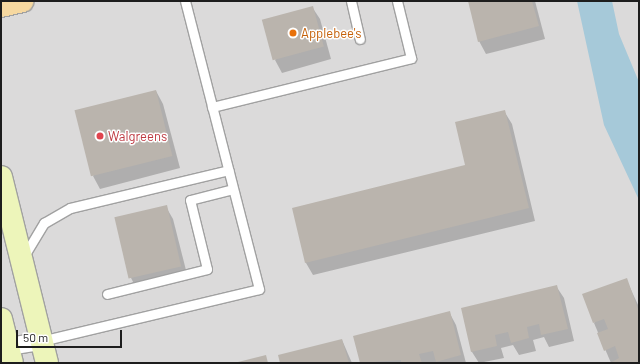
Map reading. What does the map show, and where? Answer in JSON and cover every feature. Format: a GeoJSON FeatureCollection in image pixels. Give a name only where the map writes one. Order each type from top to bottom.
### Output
{"type":"FeatureCollection","features":[{"type":"Feature","properties":{"kind":"main road"},"geometry":{"type":"LineString","coordinates":[[1,6],[22,1]]}},
{"type":"Feature","properties":{"kind":"main road"},"geometry":{"type":"LineString","coordinates":[[1,177],[47,363]]}},
{"type":"Feature","properties":{"kind":"main road"},"geometry":{"type":"LineString","coordinates":[[1,319],[7,352]]}},
{"type":"Feature","properties":{"kind":"street"},"geometry":{"type":"LineString","coordinates":[[7,352],[41,341]]}},
{"type":"Feature","properties":{"kind":"lane"},"geometry":{"type":"LineString","coordinates":[[41,341],[259,289],[185,1]]}},
{"type":"Feature","properties":{"kind":"lane"},"geometry":{"type":"LineString","coordinates":[[351,1],[360,39]]}},
{"type":"Feature","properties":{"kind":"lane"},"geometry":{"type":"LineString","coordinates":[[212,107],[410,58],[397,1]]}},
{"type":"Feature","properties":{"kind":"lane"},"geometry":{"type":"LineString","coordinates":[[22,259],[44,223],[70,208],[229,170]]}},
{"type":"Feature","properties":{"kind":"lane"},"geometry":{"type":"LineString","coordinates":[[107,294],[206,269],[190,200],[233,189]]}},
{"type":"Feature","properties":{"kind":"shaded area"},"geometry":{"type":"Polygon","coordinates":[[[1,1],[639,1],[639,363],[1,363],[1,1]]]}},
{"type":"Feature","properties":{"kind":"water"},"geometry":{"type":"Polygon","coordinates":[[[577,1],[612,1],[619,34],[639,82],[639,200],[604,125],[577,1]]]}},
{"type":"Feature","properties":{"kind":"building"},"geometry":{"type":"Polygon","coordinates":[[[468,1],[532,1],[539,26],[478,42],[468,1]]]}},
{"type":"Feature","properties":{"kind":"building","name":"Applebee's"},"geometry":{"type":"Polygon","coordinates":[[[313,6],[324,47],[273,60],[262,20],[313,6]]]}},
{"type":"Feature","properties":{"kind":"building","name":"Walgreens"},"geometry":{"type":"Polygon","coordinates":[[[156,90],[172,156],[91,176],[74,110],[156,90]]]}},
{"type":"Feature","properties":{"kind":"building"},"geometry":{"type":"Polygon","coordinates":[[[505,110],[529,208],[305,263],[292,208],[465,165],[455,122],[505,110]]]}},
{"type":"Feature","properties":{"kind":"building"},"geometry":{"type":"Polygon","coordinates":[[[167,205],[181,266],[129,279],[114,217],[167,205]]]}},
{"type":"Feature","properties":{"kind":"building"},"geometry":{"type":"Polygon","coordinates":[[[627,278],[639,312],[639,363],[610,363],[619,358],[615,346],[604,351],[597,333],[608,329],[604,319],[593,323],[582,294],[627,278]]]}},
{"type":"Feature","properties":{"kind":"building"},"geometry":{"type":"Polygon","coordinates":[[[557,285],[568,329],[541,335],[539,324],[527,327],[529,338],[511,343],[508,332],[495,335],[497,346],[471,352],[461,308],[557,285]]]}},
{"type":"Feature","properties":{"kind":"building"},"geometry":{"type":"Polygon","coordinates":[[[450,311],[461,355],[436,362],[433,351],[419,354],[422,363],[401,363],[401,360],[360,363],[353,336],[450,311]]]}},
{"type":"Feature","properties":{"kind":"building"},"geometry":{"type":"Polygon","coordinates":[[[342,339],[349,363],[280,363],[278,355],[342,339]]]}},
{"type":"Feature","properties":{"kind":"building"},"geometry":{"type":"Polygon","coordinates":[[[266,355],[268,363],[238,363],[238,362],[266,355]]]}},
{"type":"Feature","properties":{"kind":"place","name":"Applebee's"},"geometry":{"type":"Point","coordinates":[293,33]}},
{"type":"Feature","properties":{"kind":"place","name":"Walgreens"},"geometry":{"type":"Point","coordinates":[100,136]}}]}
